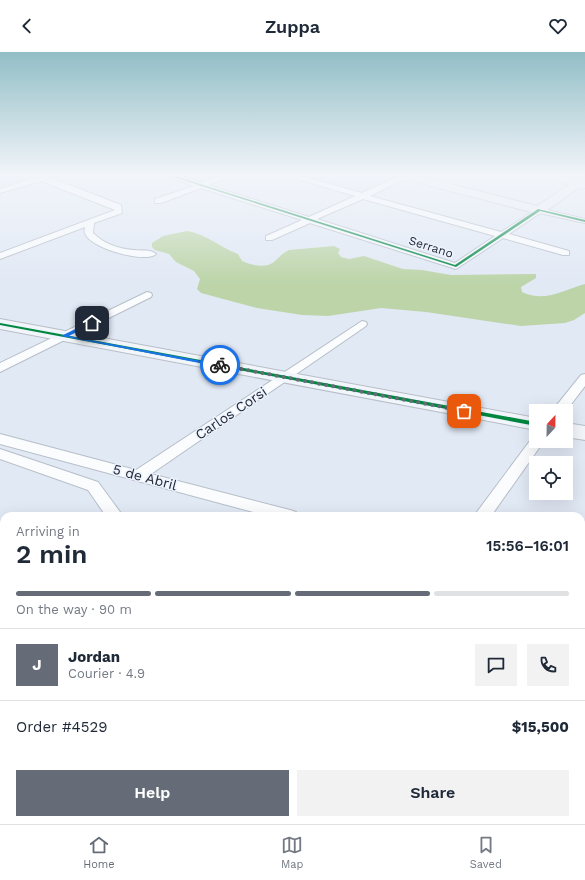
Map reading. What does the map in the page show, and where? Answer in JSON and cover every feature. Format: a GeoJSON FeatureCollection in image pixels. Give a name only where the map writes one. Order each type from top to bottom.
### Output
{"type":"FeatureCollection","features":[{"type":"Feature","properties":{"kind":"street"},"geometry":{"type":"LineString","coordinates":[[0,256],[116,212]]}},
{"type":"Feature","properties":{"kind":"street","name":"Serrano"},"geometry":{"type":"LineString","coordinates":[[284,212],[456,266],[502,235]]}},
{"type":"Feature","properties":{"kind":"street"},"geometry":{"type":"LineString","coordinates":[[269,238],[327,212]]}},
{"type":"Feature","properties":{"kind":"street"},"geometry":{"type":"LineString","coordinates":[[420,212],[566,253]]}},
{"type":"Feature","properties":{"kind":"street"},"geometry":{"type":"LineString","coordinates":[[502,235],[536,212]]}},
{"type":"Feature","properties":{"kind":"street"},"geometry":{"type":"LineString","coordinates":[[547,212],[585,221]]}},
{"type":"Feature","properties":{"kind":"street"},"geometry":{"type":"LineString","coordinates":[[90,222],[89,233],[105,245],[122,251],[151,254]]}},
{"type":"Feature","properties":{"kind":"street"},"geometry":{"type":"LineString","coordinates":[[0,368],[147,295]]}},
{"type":"Feature","properties":{"kind":"street"},"geometry":{"type":"LineString","coordinates":[[0,324],[529,423]]}},
{"type":"Feature","properties":{"kind":"street","name":"Carlos Corsi"},"geometry":{"type":"LineString","coordinates":[[139,475],[362,324]]}},
{"type":"Feature","properties":{"kind":"street"},"geometry":{"type":"LineString","coordinates":[[565,404],[585,378]]}},
{"type":"Feature","properties":{"kind":"street"},"geometry":{"type":"LineString","coordinates":[[573,431],[585,434]]}},
{"type":"Feature","properties":{"kind":"street","name":"5 de Abril"},"geometry":{"type":"LineString","coordinates":[[0,438],[275,512]]}},
{"type":"Feature","properties":{"kind":"street"},"geometry":{"type":"LineString","coordinates":[[485,512],[532,448]]}},
{"type":"Feature","properties":{"kind":"street"},"geometry":{"type":"LineString","coordinates":[[0,454],[94,486],[112,512]]}},
{"type":"Feature","properties":{"kind":"green space"},"geometry":{"type":"Polygon","coordinates":[[[187,231],[207,238],[238,254],[242,261],[258,266],[274,262],[289,250],[334,246],[340,249],[338,253],[341,257],[349,259],[364,256],[403,269],[422,270],[451,275],[536,274],[536,278],[521,287],[522,292],[530,295],[546,296],[585,284],[585,313],[574,320],[565,323],[521,326],[426,312],[381,308],[328,316],[302,315],[257,308],[201,293],[197,289],[200,279],[194,271],[176,262],[169,254],[155,250],[152,247],[152,243],[163,236],[187,231]]]}},
{"type":"Feature","properties":{"kind":"cycle path"},"geometry":{"type":"LineString","coordinates":[[285,212],[456,266],[536,212]]}},
{"type":"Feature","properties":{"kind":"cycle path"},"geometry":{"type":"LineString","coordinates":[[547,212],[585,221]]}},
{"type":"Feature","properties":{"kind":"cycle path"},"geometry":{"type":"LineString","coordinates":[[0,324],[529,423]]}},
{"type":"Feature","properties":{"kind":"way so far"},"geometry":{"type":"LineString","coordinates":[[220,365],[464,411]]}},
{"type":"Feature","properties":{"kind":"route"},"geometry":{"type":"LineString","coordinates":[[92,323],[64,336],[220,365]]}}]}
